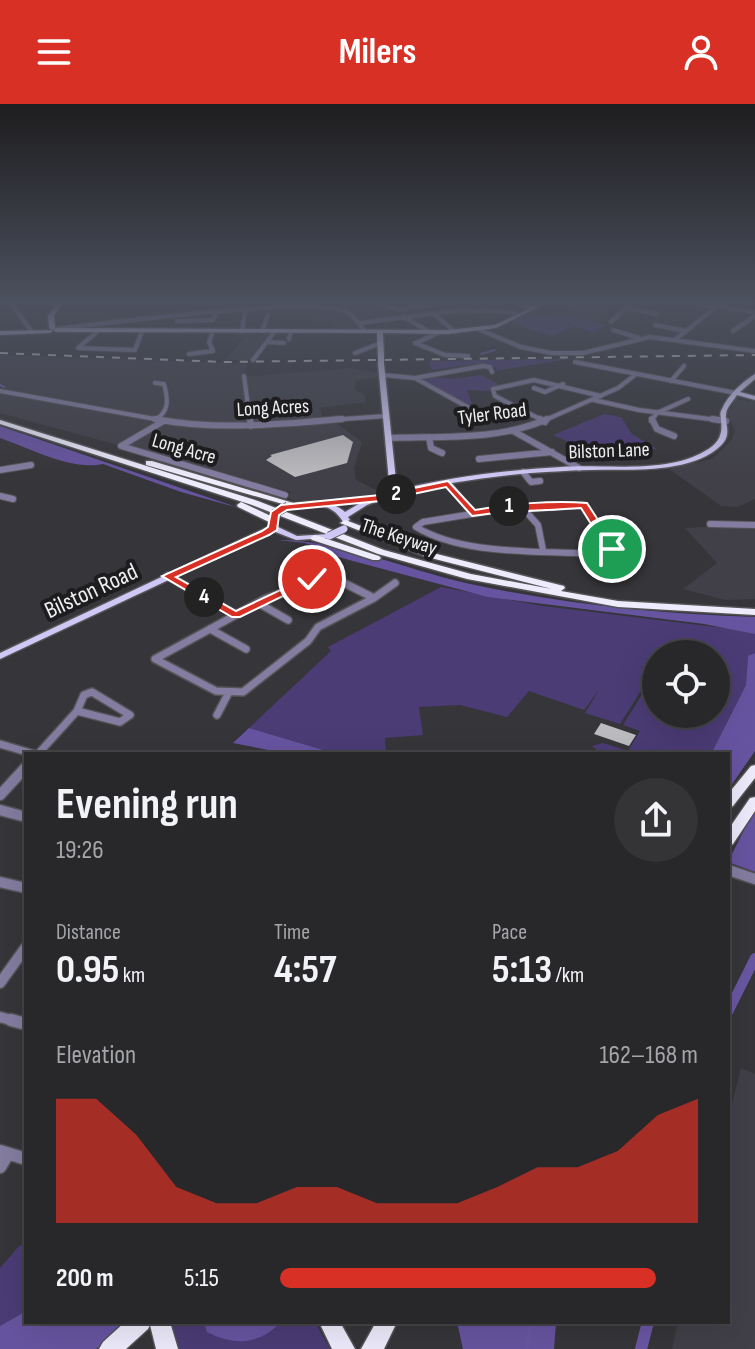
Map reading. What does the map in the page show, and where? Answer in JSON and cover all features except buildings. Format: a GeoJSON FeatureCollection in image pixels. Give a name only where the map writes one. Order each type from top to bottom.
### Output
{"type":"FeatureCollection","features":[{"type":"Feature","properties":{"kind":"highway","name":"The Keyway"},"geometry":{"type":"LineString","coordinates":[[0,420],[255,503],[408,561],[563,596],[709,611],[755,611]]}},
{"type":"Feature","properties":{"kind":"highway","name":"The Keyway"},"geometry":{"type":"LineString","coordinates":[[130,462],[248,495],[417,557],[576,591],[755,611]]}},
{"type":"Feature","properties":{"kind":"highway"},"geometry":{"type":"LineString","coordinates":[[130,462],[206,476],[292,505]]}},
{"type":"Feature","properties":{"kind":"highway"},"geometry":{"type":"LineString","coordinates":[[130,462],[237,503],[273,521]]}},
{"type":"Feature","properties":{"kind":"highway"},"geometry":{"type":"LineString","coordinates":[[345,522],[430,555],[576,591]]}},
{"type":"Feature","properties":{"kind":"highway"},"geometry":{"type":"LineString","coordinates":[[315,538],[393,564],[459,580],[563,596]]}},
{"type":"Feature","properties":{"kind":"highway"},"geometry":{"type":"LineString","coordinates":[[730,800],[752,772],[755,761]]}},
{"type":"Feature","properties":{"kind":"highway"},"geometry":{"type":"LineString","coordinates":[[730,838],[755,801]]}},
{"type":"Feature","properties":{"kind":"highway"},"geometry":{"type":"LineString","coordinates":[[110,1349],[139,1324]]}},
{"type":"Feature","properties":{"kind":"highway"},"geometry":{"type":"LineString","coordinates":[[161,1324],[167,1349]]}},
{"type":"Feature","properties":{"kind":"highway"},"geometry":{"type":"LineString","coordinates":[[330,1324],[344,1349]]}},
{"type":"Feature","properties":{"kind":"highway"},"geometry":{"type":"LineString","coordinates":[[372,1349],[386,1324]]}},
{"type":"Feature","properties":{"kind":"main road"},"geometry":{"type":"LineString","coordinates":[[381,361],[394,495]]}},
{"type":"Feature","properties":{"kind":"main road","name":"Bilston Lane"},"geometry":{"type":"LineString","coordinates":[[414,489],[523,472],[660,465],[694,458],[725,437],[723,412],[736,393],[755,376]]}},
{"type":"Feature","properties":{"kind":"main road"},"geometry":{"type":"LineString","coordinates":[[736,393],[755,398]]}},
{"type":"Feature","properties":{"kind":"main road"},"geometry":{"type":"LineString","coordinates":[[394,476],[414,489]]}},
{"type":"Feature","properties":{"kind":"main road"},"geometry":{"type":"LineString","coordinates":[[292,505],[380,498],[414,489]]}},
{"type":"Feature","properties":{"kind":"main road"},"geometry":{"type":"LineString","coordinates":[[320,504],[333,505],[345,522],[380,498]]}},
{"type":"Feature","properties":{"kind":"main road","name":"Bilston Road"},"geometry":{"type":"LineString","coordinates":[[0,656],[243,543],[292,505]]}},
{"type":"Feature","properties":{"kind":"main road"},"geometry":{"type":"LineString","coordinates":[[273,521],[276,533],[296,538]]}},
{"type":"Feature","properties":{"kind":"main road","name":"Bilston Road"},"geometry":{"type":"LineString","coordinates":[[243,543],[329,536],[345,522]]}},
{"type":"Feature","properties":{"kind":"street"},"geometry":{"type":"LineString","coordinates":[[575,362],[736,393]]}},
{"type":"Feature","properties":{"kind":"street"},"geometry":{"type":"LineString","coordinates":[[671,381],[681,366]]}},
{"type":"Feature","properties":{"kind":"street"},"geometry":{"type":"LineString","coordinates":[[383,375],[415,378],[451,370],[491,369]]}},
{"type":"Feature","properties":{"kind":"street"},"geometry":{"type":"LineString","coordinates":[[451,370],[455,377]]}},
{"type":"Feature","properties":{"kind":"street","name":"Tyler Road"},"geometry":{"type":"LineString","coordinates":[[389,438],[514,431],[545,422],[593,400],[635,375]]}},
{"type":"Feature","properties":{"kind":"street"},"geometry":{"type":"LineString","coordinates":[[244,376],[251,426]]}},
{"type":"Feature","properties":{"kind":"street"},"geometry":{"type":"LineString","coordinates":[[415,378],[473,410],[461,410]]}},
{"type":"Feature","properties":{"kind":"street"},"geometry":{"type":"LineString","coordinates":[[545,422],[495,396],[493,389],[514,381],[539,378],[601,396]]}},
{"type":"Feature","properties":{"kind":"street"},"geometry":{"type":"LineString","coordinates":[[155,383],[167,382],[167,409],[159,421]]}},
{"type":"Feature","properties":{"kind":"street"},"geometry":{"type":"LineString","coordinates":[[534,388],[545,392],[563,383]]}},
{"type":"Feature","properties":{"kind":"street","name":"Long Acres"},"geometry":{"type":"LineString","coordinates":[[0,391],[159,421],[251,426],[386,416]]}},
{"type":"Feature","properties":{"kind":"street"},"geometry":{"type":"LineString","coordinates":[[674,436],[651,424],[657,413],[688,399]]}},
{"type":"Feature","properties":{"kind":"street"},"geometry":{"type":"LineString","coordinates":[[593,400],[657,413],[726,421]]}},
{"type":"Feature","properties":{"kind":"street","name":"Long Acre"},"geometry":{"type":"LineString","coordinates":[[159,421],[121,446],[285,495]]}},
{"type":"Feature","properties":{"kind":"street"},"geometry":{"type":"LineString","coordinates":[[443,428],[445,436]]}},
{"type":"Feature","properties":{"kind":"street"},"geometry":{"type":"LineString","coordinates":[[514,431],[579,468]]}},
{"type":"Feature","properties":{"kind":"street"},"geometry":{"type":"LineString","coordinates":[[429,437],[431,448],[442,453]]}},
{"type":"Feature","properties":{"kind":"street"},"geometry":{"type":"LineString","coordinates":[[479,459],[552,452]]}},
{"type":"Feature","properties":{"kind":"street"},"geometry":{"type":"LineString","coordinates":[[0,474],[19,465],[31,465]]}},
{"type":"Feature","properties":{"kind":"street"},"geometry":{"type":"LineString","coordinates":[[523,472],[531,482]]}},
{"type":"Feature","properties":{"kind":"street"},"geometry":{"type":"LineString","coordinates":[[521,483],[540,481]]}},
{"type":"Feature","properties":{"kind":"street"},"geometry":{"type":"LineString","coordinates":[[448,483],[472,513]]}},
{"type":"Feature","properties":{"kind":"street"},"geometry":{"type":"LineString","coordinates":[[0,496],[13,499]]}},
{"type":"Feature","properties":{"kind":"street"},"geometry":{"type":"LineString","coordinates":[[583,505],[612,549],[608,553],[592,554],[478,545],[433,536],[416,527],[423,522],[472,513],[515,506],[525,509],[583,505]]}},
{"type":"Feature","properties":{"kind":"street"},"geometry":{"type":"LineString","coordinates":[[525,509],[539,526],[545,541],[543,550]]}},
{"type":"Feature","properties":{"kind":"street"},"geometry":{"type":"LineString","coordinates":[[710,524],[755,525]]}},
{"type":"Feature","properties":{"kind":"street"},"geometry":{"type":"LineString","coordinates":[[339,568],[330,576],[312,579],[236,615],[155,659],[228,694],[248,689],[308,641],[318,627],[374,598],[395,583]]}},
{"type":"Feature","properties":{"kind":"street"},"geometry":{"type":"LineString","coordinates":[[168,576],[236,615]]}},
{"type":"Feature","properties":{"kind":"street"},"geometry":{"type":"LineString","coordinates":[[330,576],[374,598]]}},
{"type":"Feature","properties":{"kind":"street"},"geometry":{"type":"LineString","coordinates":[[260,604],[288,620]]}},
{"type":"Feature","properties":{"kind":"street"},"geometry":{"type":"LineString","coordinates":[[210,629],[246,649]]}},
{"type":"Feature","properties":{"kind":"street"},"geometry":{"type":"LineString","coordinates":[[38,752],[77,711],[80,699],[92,692],[130,715],[120,722],[77,711]]}},
{"type":"Feature","properties":{"kind":"street"},"geometry":{"type":"LineString","coordinates":[[217,715],[228,694]]}},
{"type":"Feature","properties":{"kind":"street"},"geometry":{"type":"LineString","coordinates":[[0,744],[29,752]]}},
{"type":"Feature","properties":{"kind":"street"},"geometry":{"type":"LineString","coordinates":[[0,795],[24,769]]}},
{"type":"Feature","properties":{"kind":"street"},"geometry":{"type":"LineString","coordinates":[[0,810],[24,816]]}},
{"type":"Feature","properties":{"kind":"street"},"geometry":{"type":"LineString","coordinates":[[730,871],[755,879]]}},
{"type":"Feature","properties":{"kind":"street"},"geometry":{"type":"LineString","coordinates":[[0,882],[24,888]]}},
{"type":"Feature","properties":{"kind":"street"},"geometry":{"type":"LineString","coordinates":[[0,983],[24,950]]}},
{"type":"Feature","properties":{"kind":"street"},"geometry":{"type":"LineString","coordinates":[[0,1017],[24,1023]]}},
{"type":"Feature","properties":{"kind":"street"},"geometry":{"type":"LineString","coordinates":[[0,1167],[4,1152],[24,1158]]}},
{"type":"Feature","properties":{"kind":"shaded area"},"geometry":{"type":"Polygon","coordinates":[[[0,361],[248,364],[242,377],[352,368],[377,373],[377,377],[355,381],[355,390],[365,395],[365,402],[320,408],[323,419],[232,423],[335,422],[362,442],[354,468],[356,480],[380,492],[364,497],[295,501],[288,498],[291,492],[0,413],[0,361]]]}},
{"type":"Feature","properties":{"kind":"shaded area"},"geometry":{"type":"Polygon","coordinates":[[[429,361],[556,361],[494,371],[498,368],[477,364],[432,370],[429,361]]]}},
{"type":"Feature","properties":{"kind":"shaded area"},"geometry":{"type":"Polygon","coordinates":[[[481,375],[498,384],[490,391],[467,390],[472,404],[467,405],[421,379],[425,376],[453,379],[481,375]]]}},
{"type":"Feature","properties":{"kind":"shaded area"},"geometry":{"type":"Polygon","coordinates":[[[736,399],[755,402],[755,499],[738,507],[721,506],[669,469],[712,459],[731,441],[735,431],[727,414],[736,399]]]}},
{"type":"Feature","properties":{"kind":"shaded area"},"geometry":{"type":"Polygon","coordinates":[[[604,414],[621,417],[632,434],[657,449],[586,450],[553,435],[604,414]]]}},
{"type":"Feature","properties":{"kind":"shaded area"},"geometry":{"type":"Polygon","coordinates":[[[0,426],[239,508],[181,492],[103,464],[78,464],[51,457],[0,438],[0,426]]]}},
{"type":"Feature","properties":{"kind":"shaded area"},"geometry":{"type":"Polygon","coordinates":[[[685,528],[755,528],[755,599],[725,600],[683,589],[717,563],[685,528]]]}},
{"type":"Feature","properties":{"kind":"shaded area"},"geometry":{"type":"Polygon","coordinates":[[[277,540],[301,541],[348,550],[466,583],[537,597],[646,610],[755,617],[755,634],[704,624],[488,597],[323,553],[327,551],[305,543],[277,540]]]}},
{"type":"Feature","properties":{"kind":"shaded area"},"geometry":{"type":"Polygon","coordinates":[[[441,587],[543,606],[755,634],[755,653],[748,657],[746,685],[730,717],[730,640],[642,640],[642,689],[620,724],[585,713],[599,690],[584,710],[529,691],[507,717],[460,705],[419,707],[423,735],[385,738],[386,752],[330,752],[249,728],[331,651],[328,647],[441,587]]]}},
{"type":"Feature","properties":{"kind":"shaded area"},"geometry":{"type":"Polygon","coordinates":[[[755,653],[755,751],[730,787],[730,752],[712,752],[724,728],[730,728],[730,717],[746,685],[748,656],[755,653]]]}},
{"type":"Feature","properties":{"kind":"shaded area"},"geometry":{"type":"Polygon","coordinates":[[[642,694],[642,728],[724,728],[712,752],[600,752],[592,746],[603,743],[628,751],[640,731],[623,725],[642,694]]]}},
{"type":"Feature","properties":{"kind":"shaded area"},"geometry":{"type":"Polygon","coordinates":[[[249,728],[330,752],[279,752],[233,743],[249,728]]]}},
{"type":"Feature","properties":{"kind":"shaded area"},"geometry":{"type":"Polygon","coordinates":[[[755,808],[755,872],[730,863],[755,808]]]}},
{"type":"Feature","properties":{"kind":"shaded area"},"geometry":{"type":"Polygon","coordinates":[[[741,1068],[755,1074],[755,1349],[672,1349],[678,1324],[730,1324],[730,1112],[741,1068]]]}},
{"type":"Feature","properties":{"kind":"shaded area"},"geometry":{"type":"Polygon","coordinates":[[[24,1244],[24,1312],[0,1326],[0,1268],[24,1244]]]}},
{"type":"Feature","properties":{"kind":"shaded area"},"geometry":{"type":"Polygon","coordinates":[[[24,1312],[24,1324],[126,1324],[96,1349],[0,1349],[0,1326],[24,1312]]]}},
{"type":"Feature","properties":{"kind":"shaded area"},"geometry":{"type":"Polygon","coordinates":[[[167,1324],[316,1324],[330,1349],[173,1349],[167,1324]]]}},
{"type":"Feature","properties":{"kind":"shaded area"},"geometry":{"type":"Polygon","coordinates":[[[205,1324],[279,1324],[264,1335],[246,1341],[227,1340],[207,1332],[205,1324]]]}},
{"type":"Feature","properties":{"kind":"shaded area"},"geometry":{"type":"Polygon","coordinates":[[[457,1324],[556,1324],[554,1349],[463,1349],[457,1324]]]}},
{"type":"Feature","properties":{"kind":"waterway"},"geometry":{"type":"LineString","coordinates":[[0,385],[4,387]]}},
{"type":"Feature","properties":{"kind":"waterway"},"geometry":{"type":"LineString","coordinates":[[730,1008],[755,958]]}},
{"type":"Feature","properties":{"kind":"waterway"},"geometry":{"type":"LineString","coordinates":[[527,1349],[531,1324]]}},
{"type":"Feature","properties":{"kind":"waterway"},"geometry":{"type":"LineString","coordinates":[[641,1349],[647,1324]]}},
{"type":"Feature","properties":{"kind":"railway"},"geometry":{"type":"LineString","coordinates":[[202,361],[292,361]]}},
{"type":"Feature","properties":{"kind":"route"},"geometry":{"type":"LineString","coordinates":[[312,579],[236,615],[168,576],[265,533],[273,528],[274,514],[284,507],[380,498],[448,483],[472,513],[515,506],[525,509],[583,505],[612,549]]}}]}
